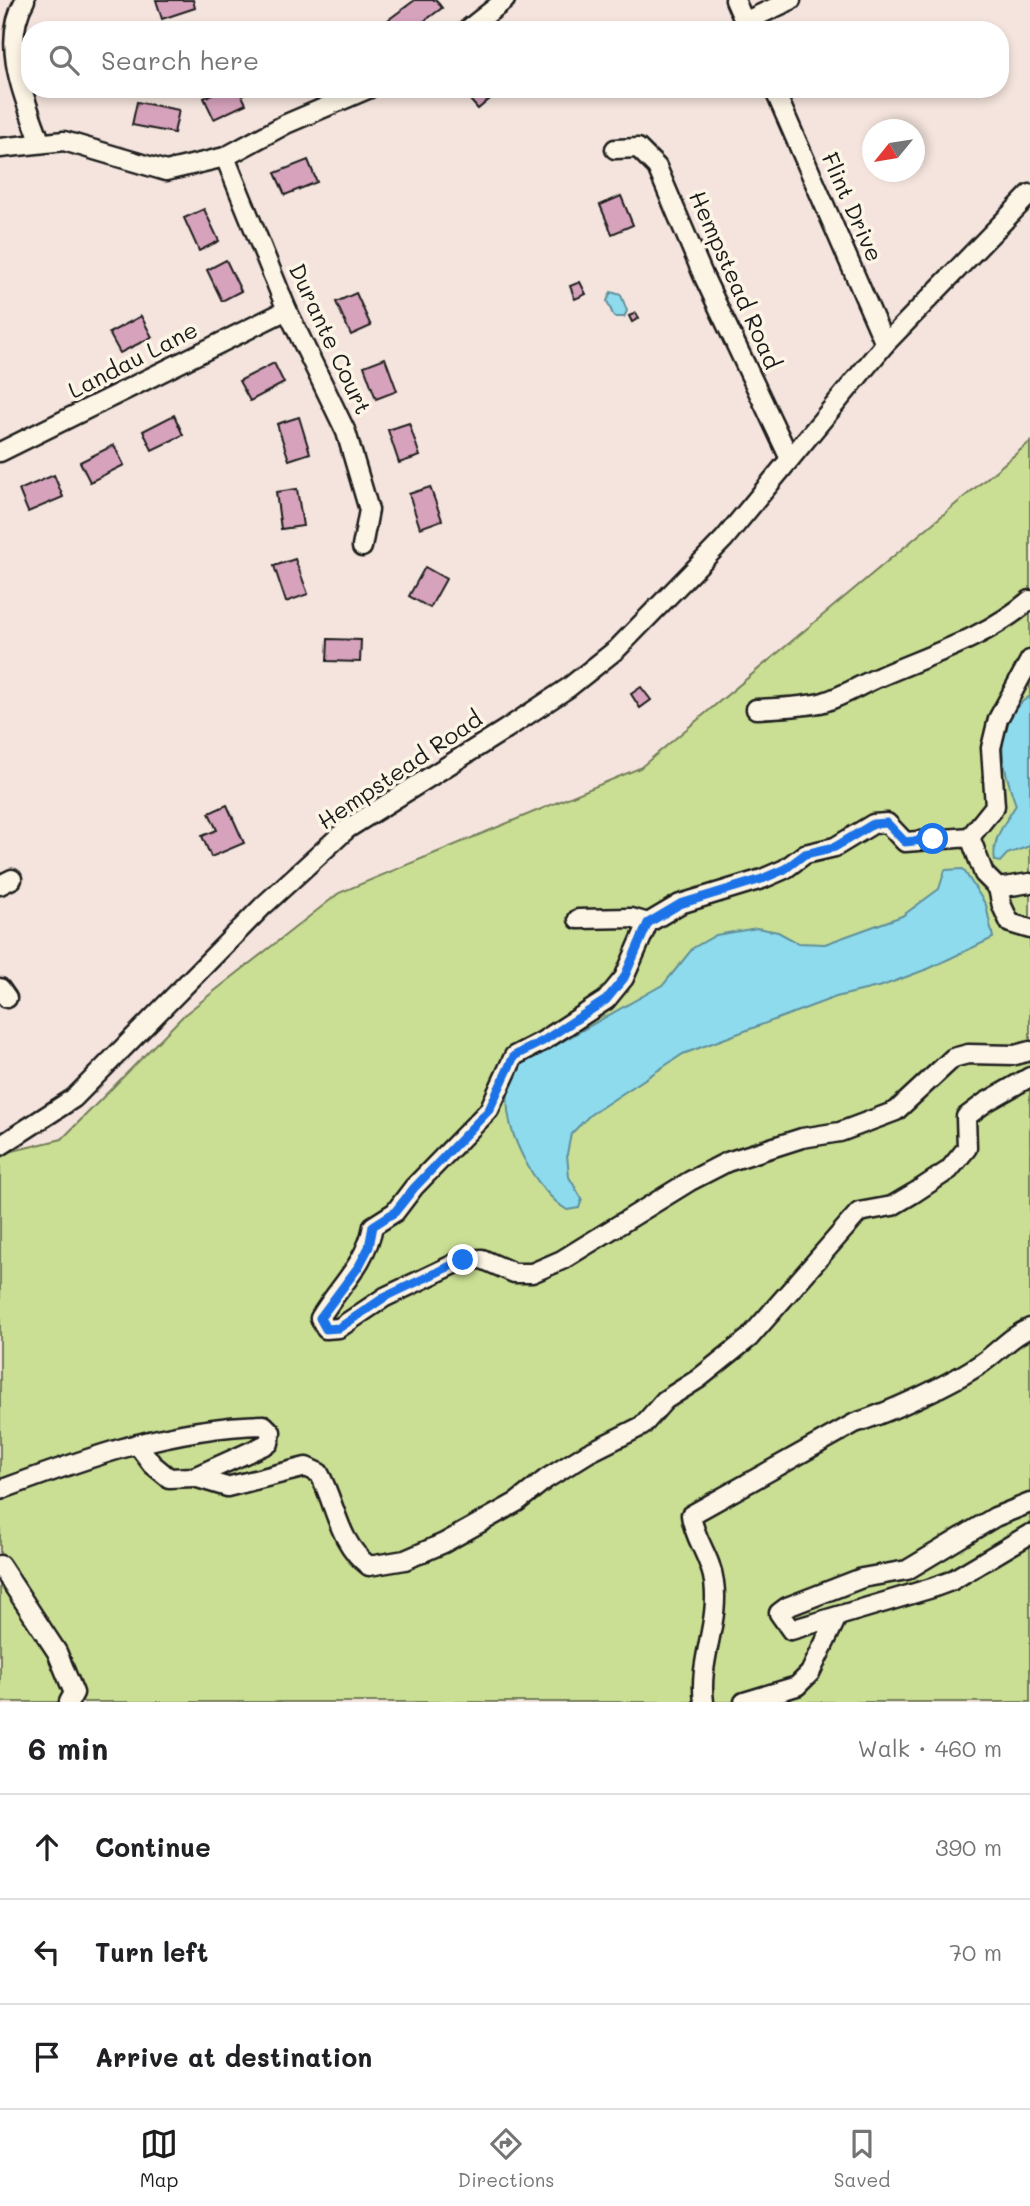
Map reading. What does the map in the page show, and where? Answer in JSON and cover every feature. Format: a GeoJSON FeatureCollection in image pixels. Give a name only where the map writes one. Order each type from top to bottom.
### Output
{"type":"FeatureCollection","features":[{"type":"Feature","properties":{"kind":"street"},"geometry":{"type":"LineString","coordinates":[[21,83],[12,55],[12,26],[25,0]]}},
{"type":"Feature","properties":{"kind":"street"},"geometry":{"type":"LineString","coordinates":[[735,0],[744,21]]}},
{"type":"Feature","properties":{"kind":"street"},"geometry":{"type":"LineString","coordinates":[[755,21],[791,0]]}},
{"type":"Feature","properties":{"kind":"street"},"geometry":{"type":"LineString","coordinates":[[478,21],[501,1]]}},
{"type":"Feature","properties":{"kind":"street"},"geometry":{"type":"LineString","coordinates":[[26,98],[40,141]]}},
{"type":"Feature","properties":{"kind":"street"},"geometry":{"type":"LineString","coordinates":[[0,148],[40,141],[64,141],[166,171],[225,157],[286,124],[347,98]]}},
{"type":"Feature","properties":{"kind":"street","name":"Flint Drive"},"geometry":{"type":"LineString","coordinates":[[778,98],[885,344]]}},
{"type":"Feature","properties":{"kind":"street","name":"Hempstead Road"},"geometry":{"type":"LineString","coordinates":[[615,149],[638,148],[657,167],[703,275],[790,459]]}},
{"type":"Feature","properties":{"kind":"street","name":"Durante Court"},"geometry":{"type":"LineString","coordinates":[[225,157],[287,310],[346,432],[369,510],[362,547]]}},
{"type":"Feature","properties":{"kind":"street","name":"Hempstead Road"},"geometry":{"type":"LineString","coordinates":[[0,1146],[74,1098],[263,906],[347,829],[517,723],[568,688],[617,649],[724,539],[885,344],[1030,194]]}},
{"type":"Feature","properties":{"kind":"street","name":"Landau Lane"},"geometry":{"type":"LineString","coordinates":[[0,453],[287,310]]}},
{"type":"Feature","properties":{"kind":"street"},"geometry":{"type":"LineString","coordinates":[[756,709],[823,702],[929,659],[968,637],[979,636],[1009,618],[1030,600]]}},
{"type":"Feature","properties":{"kind":"street"},"geometry":{"type":"LineString","coordinates":[[1030,660],[998,719],[991,748],[996,806],[970,837],[905,842],[887,823],[873,824],[835,847],[805,854],[785,869],[680,904],[648,923],[624,978],[606,1000],[543,1041],[514,1056],[489,1110],[414,1188],[395,1212],[373,1226],[369,1247],[359,1266],[320,1318],[326,1329],[339,1328],[385,1297],[463,1260],[482,1259],[514,1273],[532,1273],[562,1261],[690,1181],[727,1162],[802,1138],[841,1132],[896,1111],[953,1058],[968,1054],[1015,1055],[1030,1051]]}},
{"type":"Feature","properties":{"kind":"street"},"geometry":{"type":"LineString","coordinates":[[970,837],[984,874],[998,888],[1010,923],[1030,929]]}},
{"type":"Feature","properties":{"kind":"street"},"geometry":{"type":"LineString","coordinates":[[998,888],[1030,883]]}},
{"type":"Feature","properties":{"kind":"street"},"geometry":{"type":"LineString","coordinates":[[578,919],[631,918],[648,923]]}},
{"type":"Feature","properties":{"kind":"street"},"geometry":{"type":"LineString","coordinates":[[137,1444],[152,1464],[169,1478],[194,1477],[227,1487],[306,1466],[319,1473],[345,1539],[358,1558],[369,1566],[405,1560],[444,1543],[517,1502],[546,1479],[652,1418],[666,1400],[698,1379],[749,1338],[859,1212],[892,1206],[949,1170],[967,1148],[966,1117],[986,1102],[1030,1077]]}},
{"type":"Feature","properties":{"kind":"street"},"geometry":{"type":"LineString","coordinates":[[704,1702],[702,1674],[715,1620],[715,1584],[709,1559],[693,1529],[691,1515],[855,1423],[883,1414],[981,1364],[1017,1333],[1030,1328]]}},
{"type":"Feature","properties":{"kind":"street"},"geometry":{"type":"LineString","coordinates":[[0,1490],[178,1432],[264,1424],[271,1432],[269,1443],[194,1477]]}},
{"type":"Feature","properties":{"kind":"street"},"geometry":{"type":"LineString","coordinates":[[1030,1503],[995,1517],[907,1570],[862,1578],[787,1607],[779,1613],[791,1630],[837,1617],[951,1581],[1030,1534]]}},
{"type":"Feature","properties":{"kind":"street"},"geometry":{"type":"LineString","coordinates":[[0,1565],[57,1652],[74,1693],[69,1702]]}},
{"type":"Feature","properties":{"kind":"street"},"geometry":{"type":"LineString","coordinates":[[744,1702],[797,1686],[810,1673],[837,1617]]}},
{"type":"Feature","properties":{"kind":"green space"},"geometry":{"type":"Polygon","coordinates":[[[1030,442],[1030,1702],[0,1702],[0,1154],[62,1139],[184,1015],[339,893],[640,768],[1030,442]]]}},
{"type":"Feature","properties":{"kind":"water"},"geometry":{"type":"Polygon","coordinates":[[[611,292],[621,295],[627,311],[624,317],[614,317],[607,301],[611,292]]]}},
{"type":"Feature","properties":{"kind":"water"},"geometry":{"type":"Polygon","coordinates":[[[1030,696],[1030,846],[1007,854],[1000,862],[995,861],[994,853],[997,838],[1016,805],[1003,760],[1004,732],[1017,707],[1030,696]]]}},
{"type":"Feature","properties":{"kind":"water"},"geometry":{"type":"Polygon","coordinates":[[[963,869],[986,905],[993,938],[930,968],[882,986],[836,997],[683,1054],[590,1115],[571,1134],[567,1154],[569,1177],[582,1199],[579,1208],[567,1210],[544,1189],[524,1158],[511,1124],[508,1092],[517,1067],[664,984],[693,948],[716,935],[757,928],[778,932],[798,943],[825,944],[902,916],[939,889],[945,870],[963,869]]]}},
{"type":"Feature","properties":{"kind":"building"},"geometry":{"type":"Polygon","coordinates":[[[156,0],[193,0],[195,8],[162,19],[156,0]]]}},
{"type":"Feature","properties":{"kind":"building"},"geometry":{"type":"Polygon","coordinates":[[[415,0],[436,0],[442,8],[424,21],[388,20],[415,0]]]}},
{"type":"Feature","properties":{"kind":"building"},"geometry":{"type":"Polygon","coordinates":[[[204,98],[243,98],[246,104],[214,119],[204,98]]]}},
{"type":"Feature","properties":{"kind":"building"},"geometry":{"type":"Polygon","coordinates":[[[468,98],[491,98],[478,109],[468,98]]]}},
{"type":"Feature","properties":{"kind":"building"},"geometry":{"type":"Polygon","coordinates":[[[137,102],[179,110],[174,133],[132,125],[137,102]]]}},
{"type":"Feature","properties":{"kind":"building"},"geometry":{"type":"Polygon","coordinates":[[[308,160],[317,182],[285,195],[275,173],[308,160]]]}},
{"type":"Feature","properties":{"kind":"building"},"geometry":{"type":"Polygon","coordinates":[[[621,196],[633,225],[612,234],[600,205],[621,196]]]}},
{"type":"Feature","properties":{"kind":"building"},"geometry":{"type":"Polygon","coordinates":[[[204,209],[219,241],[199,251],[184,218],[204,209]]]}},
{"type":"Feature","properties":{"kind":"building"},"geometry":{"type":"Polygon","coordinates":[[[226,260],[241,291],[222,301],[207,270],[226,260]]]}},
{"type":"Feature","properties":{"kind":"building"},"geometry":{"type":"Polygon","coordinates":[[[580,282],[586,294],[575,299],[570,286],[580,282]]]}},
{"type":"Feature","properties":{"kind":"building"},"geometry":{"type":"Polygon","coordinates":[[[356,293],[371,326],[351,335],[336,302],[356,293]]]}},
{"type":"Feature","properties":{"kind":"building"},"geometry":{"type":"Polygon","coordinates":[[[636,313],[639,318],[632,322],[629,316],[636,313]]]}},
{"type":"Feature","properties":{"kind":"building"},"geometry":{"type":"Polygon","coordinates":[[[141,316],[152,337],[120,353],[109,333],[141,316]]]}},
{"type":"Feature","properties":{"kind":"building"},"geometry":{"type":"Polygon","coordinates":[[[385,358],[397,391],[376,399],[364,366],[385,358]]]}},
{"type":"Feature","properties":{"kind":"building"},"geometry":{"type":"Polygon","coordinates":[[[274,363],[284,383],[250,401],[239,381],[274,363]]]}},
{"type":"Feature","properties":{"kind":"building"},"geometry":{"type":"Polygon","coordinates":[[[174,415],[183,435],[152,450],[143,431],[174,415]]]}},
{"type":"Feature","properties":{"kind":"building"},"geometry":{"type":"Polygon","coordinates":[[[299,417],[310,453],[289,460],[277,424],[299,417]]]}},
{"type":"Feature","properties":{"kind":"building"},"geometry":{"type":"Polygon","coordinates":[[[409,423],[420,456],[399,463],[388,430],[409,423]]]}},
{"type":"Feature","properties":{"kind":"building"},"geometry":{"type":"Polygon","coordinates":[[[114,445],[124,465],[90,482],[80,462],[114,445]]]}},
{"type":"Feature","properties":{"kind":"building"},"geometry":{"type":"Polygon","coordinates":[[[54,475],[63,497],[28,512],[19,490],[54,475]]]}},
{"type":"Feature","properties":{"kind":"building"},"geometry":{"type":"Polygon","coordinates":[[[430,487],[442,520],[420,528],[409,494],[430,487]]]}},
{"type":"Feature","properties":{"kind":"building"},"geometry":{"type":"Polygon","coordinates":[[[297,489],[303,526],[281,529],[276,492],[297,489]]]}},
{"type":"Feature","properties":{"kind":"building"},"geometry":{"type":"Polygon","coordinates":[[[295,559],[308,594],[286,602],[274,566],[295,559]]]}},
{"type":"Feature","properties":{"kind":"building"},"geometry":{"type":"Polygon","coordinates":[[[425,567],[446,579],[430,608],[409,596],[425,567]]]}},
{"type":"Feature","properties":{"kind":"building"},"geometry":{"type":"Polygon","coordinates":[[[328,639],[361,640],[360,662],[327,661],[328,639]]]}},
{"type":"Feature","properties":{"kind":"building"},"geometry":{"type":"Polygon","coordinates":[[[641,687],[651,700],[640,708],[631,694],[641,687]]]}},
{"type":"Feature","properties":{"kind":"building"},"geometry":{"type":"Polygon","coordinates":[[[227,805],[244,843],[211,857],[202,836],[217,830],[209,813],[227,805]]]}},
{"type":"Feature","properties":{"kind":"route"},"geometry":{"type":"LineString","coordinates":[[463,1260],[385,1297],[339,1328],[326,1329],[322,1326],[320,1318],[359,1266],[369,1247],[373,1226],[395,1212],[444,1155],[472,1130],[489,1110],[514,1056],[589,1013],[606,1000],[624,978],[648,923],[680,904],[762,879],[785,869],[805,854],[823,847],[835,847],[873,824],[887,823],[905,842],[933,839]]}}]}
